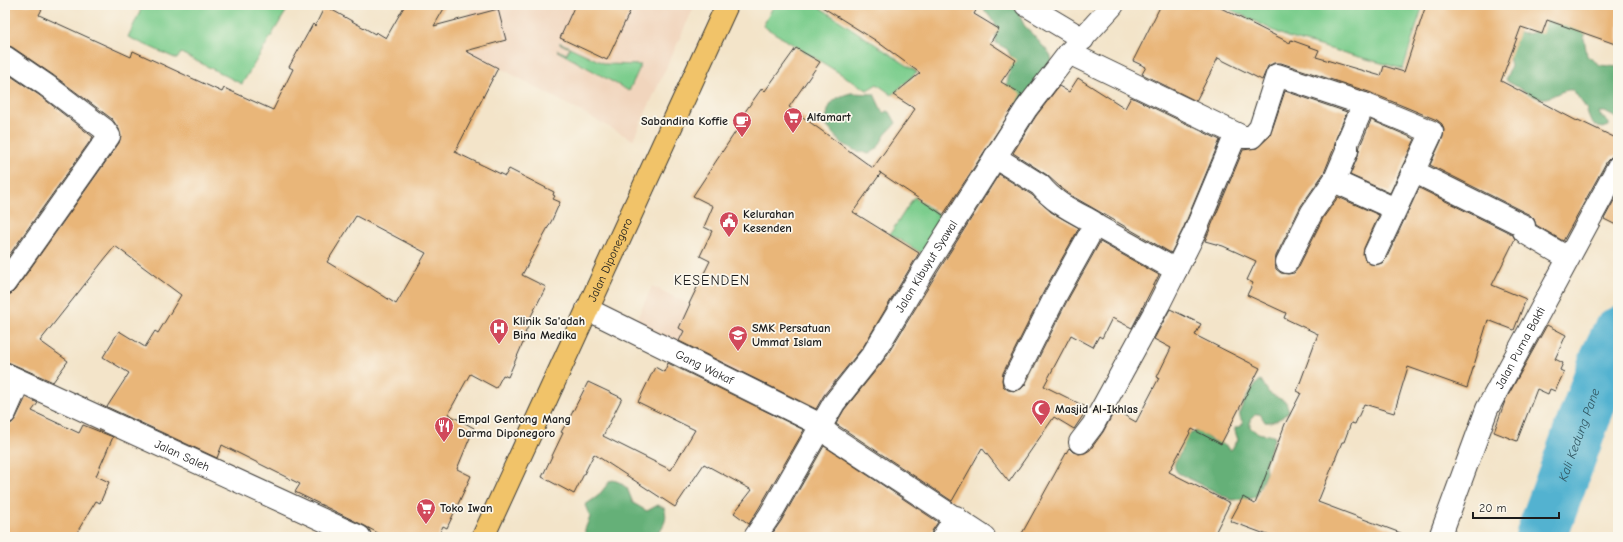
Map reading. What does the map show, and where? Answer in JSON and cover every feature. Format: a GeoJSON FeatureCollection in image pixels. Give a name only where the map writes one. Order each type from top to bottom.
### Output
{"type":"FeatureCollection","features":[{"type":"Feature","properties":{"kind":"highway","name":"Jalan Diponegoro"},"geometry":{"type":"LineString","coordinates":[[483,537],[727,5]]}},
{"type":"Feature","properties":{"kind":"street"},"geometry":{"type":"LineString","coordinates":[[1026,5],[1076,46],[1243,137],[1252,137],[1260,128],[1277,75],[1364,104],[1432,132],[1375,253]]}},
{"type":"Feature","properties":{"kind":"street","name":"Jalan Kibuyut Syawal"},"geometry":{"type":"LineString","coordinates":[[755,537],[770,515],[834,403],[873,354],[926,266],[1026,109],[1076,46],[1113,5]]}},
{"type":"Feature","properties":{"kind":"street"},"geometry":{"type":"LineString","coordinates":[[5,57],[104,129],[109,136],[5,283]]}},
{"type":"Feature","properties":{"kind":"street"},"geometry":{"type":"LineString","coordinates":[[1287,262],[1312,212],[1334,181],[1347,151],[1347,143],[1364,104]]}},
{"type":"Feature","properties":{"kind":"street"},"geometry":{"type":"LineString","coordinates":[[1080,442],[1093,425],[1176,270],[1194,234],[1236,134]]}},
{"type":"Feature","properties":{"kind":"street"},"geometry":{"type":"LineString","coordinates":[[995,157],[1040,185],[1056,201],[1093,222],[1095,225],[1176,270]]}},
{"type":"Feature","properties":{"kind":"street","name":"Jalan Purna Bakti"},"geometry":{"type":"LineString","coordinates":[[1440,537],[1487,409],[1618,167]]}},
{"type":"Feature","properties":{"kind":"street"},"geometry":{"type":"LineString","coordinates":[[1413,171],[1524,226],[1524,231],[1527,234],[1568,258]]}},
{"type":"Feature","properties":{"kind":"street"},"geometry":{"type":"LineString","coordinates":[[1334,181],[1395,210]]}},
{"type":"Feature","properties":{"kind":"street"},"geometry":{"type":"LineString","coordinates":[[1014,379],[1056,295],[1095,225]]}},
{"type":"Feature","properties":{"kind":"street","name":"Gang Wakaf"},"geometry":{"type":"LineString","coordinates":[[587,309],[813,421],[819,428],[956,517],[984,537]]}},
{"type":"Feature","properties":{"kind":"street"},"geometry":{"type":"LineString","coordinates":[[5,413],[12,378]]}},
{"type":"Feature","properties":{"kind":"street","name":"Jalan Saleh"},"geometry":{"type":"LineString","coordinates":[[12,378],[360,537]]}},
{"type":"Feature","properties":{"kind":"street"},"geometry":{"type":"LineString","coordinates":[[943,537],[956,517]]}},
{"type":"Feature","properties":{"kind":"shaded area"},"geometry":{"type":"Polygon","coordinates":[[[474,5],[695,5],[633,140],[452,42],[474,5]]]}},
{"type":"Feature","properties":{"kind":"shaded area","name":"SMK Persatuan Ummat Islam"},"geometry":{"type":"Polygon","coordinates":[[[652,286],[843,378],[816,415],[634,326],[652,286]]]}},
{"type":"Feature","properties":{"kind":"green space"},"geometry":{"type":"Polygon","coordinates":[[[143,5],[290,5],[242,84],[181,53],[177,59],[128,37],[143,5]]]}},
{"type":"Feature","properties":{"kind":"green space"},"geometry":{"type":"Polygon","coordinates":[[[774,5],[816,5],[917,72],[892,95],[877,84],[867,90],[763,26],[774,5]]]}},
{"type":"Feature","properties":{"kind":"green space"},"geometry":{"type":"Polygon","coordinates":[[[984,5],[1010,5],[1017,10],[1024,25],[1050,54],[1052,60],[1019,103],[1007,107],[1004,96],[1010,70],[1011,57],[1007,49],[996,43],[995,23],[985,11],[984,5]]]}},
{"type":"Feature","properties":{"kind":"green space"},"geometry":{"type":"Polygon","coordinates":[[[1221,5],[1423,5],[1403,69],[1287,37],[1221,5]]]}},
{"type":"Feature","properties":{"kind":"green space"},"geometry":{"type":"Polygon","coordinates":[[[1527,11],[1588,29],[1584,38],[1587,56],[1600,65],[1618,67],[1618,119],[1605,112],[1599,112],[1600,115],[1609,123],[1609,126],[1603,128],[1597,127],[1590,120],[1586,108],[1573,90],[1564,91],[1547,98],[1539,98],[1527,93],[1507,81],[1506,78],[1511,66],[1509,56],[1517,32],[1523,34],[1533,33],[1536,28],[1527,11]]]}},
{"type":"Feature","properties":{"kind":"green space"},"geometry":{"type":"Polygon","coordinates":[[[559,43],[605,64],[641,65],[629,91],[559,52],[557,50],[567,54],[569,48],[559,43]]]}},
{"type":"Feature","properties":{"kind":"green space"},"geometry":{"type":"Polygon","coordinates":[[[851,93],[874,94],[882,111],[884,113],[886,111],[890,112],[896,123],[885,135],[877,149],[869,154],[854,150],[840,142],[826,125],[829,107],[832,103],[839,97],[851,93]]]}},
{"type":"Feature","properties":{"kind":"green space"},"geometry":{"type":"Polygon","coordinates":[[[914,197],[945,219],[923,254],[890,234],[914,197]]]}},
{"type":"Feature","properties":{"kind":"green space"},"geometry":{"type":"Polygon","coordinates":[[[1261,380],[1269,393],[1286,402],[1289,411],[1281,418],[1272,422],[1265,422],[1260,414],[1256,414],[1250,420],[1250,427],[1253,430],[1275,437],[1265,463],[1266,473],[1256,496],[1253,498],[1232,500],[1178,473],[1175,465],[1176,460],[1182,451],[1178,445],[1190,434],[1200,431],[1212,441],[1218,441],[1231,450],[1238,440],[1235,428],[1241,426],[1243,423],[1240,417],[1241,407],[1252,389],[1261,380]]]}},
{"type":"Feature","properties":{"kind":"green space"},"geometry":{"type":"Polygon","coordinates":[[[613,480],[619,482],[627,488],[633,503],[647,511],[658,505],[664,508],[666,516],[665,520],[655,537],[585,537],[585,529],[590,517],[585,505],[598,496],[610,481],[613,480]]]}},
{"type":"Feature","properties":{"kind":"building"},"geometry":{"type":"Polygon","coordinates":[[[5,5],[44,5],[39,15],[131,57],[133,51],[222,92],[224,88],[273,110],[293,69],[289,67],[313,24],[315,26],[325,6],[375,34],[376,32],[386,38],[405,5],[446,5],[434,26],[498,9],[506,40],[466,51],[498,68],[455,152],[505,176],[509,169],[554,192],[553,195],[555,196],[553,199],[560,202],[552,220],[522,275],[546,287],[529,320],[531,321],[525,333],[527,334],[508,377],[503,375],[496,388],[470,374],[448,414],[474,428],[457,469],[471,476],[447,528],[443,526],[438,537],[385,537],[295,492],[300,484],[222,445],[217,458],[107,407],[129,373],[103,357],[119,331],[145,347],[155,331],[158,333],[181,295],[115,246],[40,341],[68,361],[53,382],[5,362],[5,295],[11,294],[15,290],[119,143],[121,136],[119,129],[112,119],[53,75],[12,47],[5,45],[5,5]],[[356,216],[327,262],[396,304],[426,253],[356,216]]]}},
{"type":"Feature","properties":{"kind":"building"},"geometry":{"type":"Polygon","coordinates":[[[575,5],[633,5],[607,60],[560,38],[575,5]]]}},
{"type":"Feature","properties":{"kind":"building"},"geometry":{"type":"Polygon","coordinates":[[[819,5],[979,5],[974,14],[999,29],[990,43],[1016,60],[1001,82],[1022,94],[943,215],[881,173],[853,212],[919,253],[863,347],[824,395],[816,409],[679,341],[684,331],[679,328],[710,261],[700,256],[712,231],[704,227],[713,206],[693,196],[742,122],[739,120],[762,88],[765,91],[796,48],[820,62],[789,107],[873,168],[915,109],[893,95],[920,73],[875,40],[819,5]]]}},
{"type":"Feature","properties":{"kind":"building"},"geometry":{"type":"Polygon","coordinates":[[[1161,5],[1215,5],[1290,43],[1291,40],[1319,50],[1316,57],[1381,76],[1384,66],[1404,72],[1426,5],[1618,5],[1618,45],[1547,20],[1542,34],[1521,27],[1501,81],[1577,121],[1578,120],[1618,139],[1618,155],[1612,156],[1607,161],[1563,241],[1536,225],[1534,219],[1530,215],[1430,165],[1443,137],[1444,130],[1442,124],[1437,120],[1369,92],[1281,63],[1274,63],[1268,66],[1262,80],[1218,58],[1196,101],[1142,74],[1146,67],[1133,61],[1161,5]]]}},
{"type":"Feature","properties":{"kind":"building"},"geometry":{"type":"Polygon","coordinates":[[[5,72],[39,95],[93,137],[5,261],[5,72]]]}},
{"type":"Feature","properties":{"kind":"building"},"geometry":{"type":"Polygon","coordinates":[[[1078,78],[1125,108],[1131,97],[1220,140],[1183,229],[1171,253],[1072,196],[1047,175],[1013,153],[1036,116],[1059,86],[1069,92],[1078,78]]]}},
{"type":"Feature","properties":{"kind":"building"},"geometry":{"type":"Polygon","coordinates":[[[1285,91],[1347,112],[1324,173],[1301,206],[1276,256],[1276,269],[1281,273],[1294,273],[1298,268],[1323,218],[1338,197],[1379,215],[1364,248],[1363,254],[1365,260],[1370,264],[1376,265],[1382,263],[1386,259],[1419,188],[1512,234],[1515,239],[1492,285],[1526,299],[1514,330],[1488,320],[1467,388],[1408,367],[1394,413],[1364,404],[1355,424],[1351,423],[1344,442],[1342,442],[1318,502],[1406,535],[1405,537],[1273,537],[1230,521],[1243,497],[1255,504],[1285,424],[1301,393],[1297,391],[1318,334],[1284,318],[1286,313],[1247,295],[1253,283],[1247,280],[1256,261],[1223,246],[1205,241],[1243,150],[1257,148],[1270,136],[1285,91]]]}},
{"type":"Feature","properties":{"kind":"building"},"geometry":{"type":"Polygon","coordinates":[[[1371,120],[1415,139],[1390,193],[1350,175],[1371,120]]]}},
{"type":"Feature","properties":{"kind":"building"},"geometry":{"type":"Polygon","coordinates":[[[999,174],[1032,195],[1051,212],[1079,228],[1045,289],[1003,373],[1003,386],[1008,390],[1015,391],[1021,389],[1025,385],[1067,301],[1100,242],[1159,275],[1132,328],[1112,318],[1102,338],[1099,336],[1093,347],[1071,335],[1044,386],[1088,408],[1074,429],[1054,417],[1009,482],[982,448],[952,501],[836,424],[844,410],[884,360],[999,174]]]}},
{"type":"Feature","properties":{"kind":"building"},"geometry":{"type":"Polygon","coordinates":[[[1618,193],[1618,226],[1604,219],[1618,193]]]}},
{"type":"Feature","properties":{"kind":"building"},"geometry":{"type":"Polygon","coordinates":[[[1170,309],[1201,324],[1195,335],[1260,368],[1221,444],[1192,429],[1169,472],[1230,503],[1213,537],[1020,537],[1069,448],[1073,452],[1079,454],[1090,450],[1103,432],[1115,410],[1136,422],[1159,378],[1157,377],[1171,348],[1154,339],[1170,309]]]}},
{"type":"Feature","properties":{"kind":"building"},"geometry":{"type":"Polygon","coordinates":[[[1547,325],[1566,335],[1555,359],[1563,363],[1560,370],[1564,372],[1555,391],[1550,389],[1548,394],[1537,389],[1517,441],[1494,432],[1505,401],[1547,325]]]}},
{"type":"Feature","properties":{"kind":"building"},"geometry":{"type":"Polygon","coordinates":[[[668,363],[804,430],[749,524],[734,513],[752,490],[704,464],[675,507],[594,454],[574,494],[542,477],[563,433],[561,432],[588,382],[622,398],[603,436],[671,470],[695,430],[638,402],[655,367],[664,372],[668,363]]]}},
{"type":"Feature","properties":{"kind":"building"},"geometry":{"type":"Polygon","coordinates":[[[26,397],[38,403],[32,411],[79,433],[83,425],[113,437],[96,476],[109,482],[100,503],[96,501],[74,537],[5,537],[5,425],[12,423],[16,418],[26,397]]]}},
{"type":"Feature","properties":{"kind":"building"},"geometry":{"type":"Polygon","coordinates":[[[824,446],[938,522],[932,531],[931,537],[770,537],[781,521],[824,446]]]}},
{"type":"Feature","properties":{"kind":"waterway","name":"Kali Kedung Pane"},"geometry":{"type":"LineString","coordinates":[[1541,537],[1607,356],[1618,333]]}},
{"type":"Feature","properties":{"kind":"place","name":"Alfamart"},"geometry":{"type":"Point","coordinates":[793,134]}},
{"type":"Feature","properties":{"kind":"place","name":"Sabandina Koffie"},"geometry":{"type":"Point","coordinates":[742,138]}},
{"type":"Feature","properties":{"kind":"place","name":"Kelurahan Kesenden"},"geometry":{"type":"Point","coordinates":[729,238]}},
{"type":"Feature","properties":{"kind":"place","name":"Klinik Sa'adah Bina Medika"},"geometry":{"type":"Point","coordinates":[499,345]}},
{"type":"Feature","properties":{"kind":"place","name":"SMK Persatuan Ummat Islam"},"geometry":{"type":"Point","coordinates":[738,352]}},
{"type":"Feature","properties":{"kind":"place","name":"Masjid Al-Ikhlas"},"geometry":{"type":"Point","coordinates":[1041,426]}},
{"type":"Feature","properties":{"kind":"place","name":"Empal Gentong Mang Darma Diponegoro"},"geometry":{"type":"Point","coordinates":[444,443]}},
{"type":"Feature","properties":{"kind":"place","name":"Toko Iwan"},"geometry":{"type":"Point","coordinates":[426,525]}},
{"type":"Feature","properties":{"kind":"district","name":"KESENDEN"},"geometry":{"type":"Point","coordinates":[712,280]}}]}
